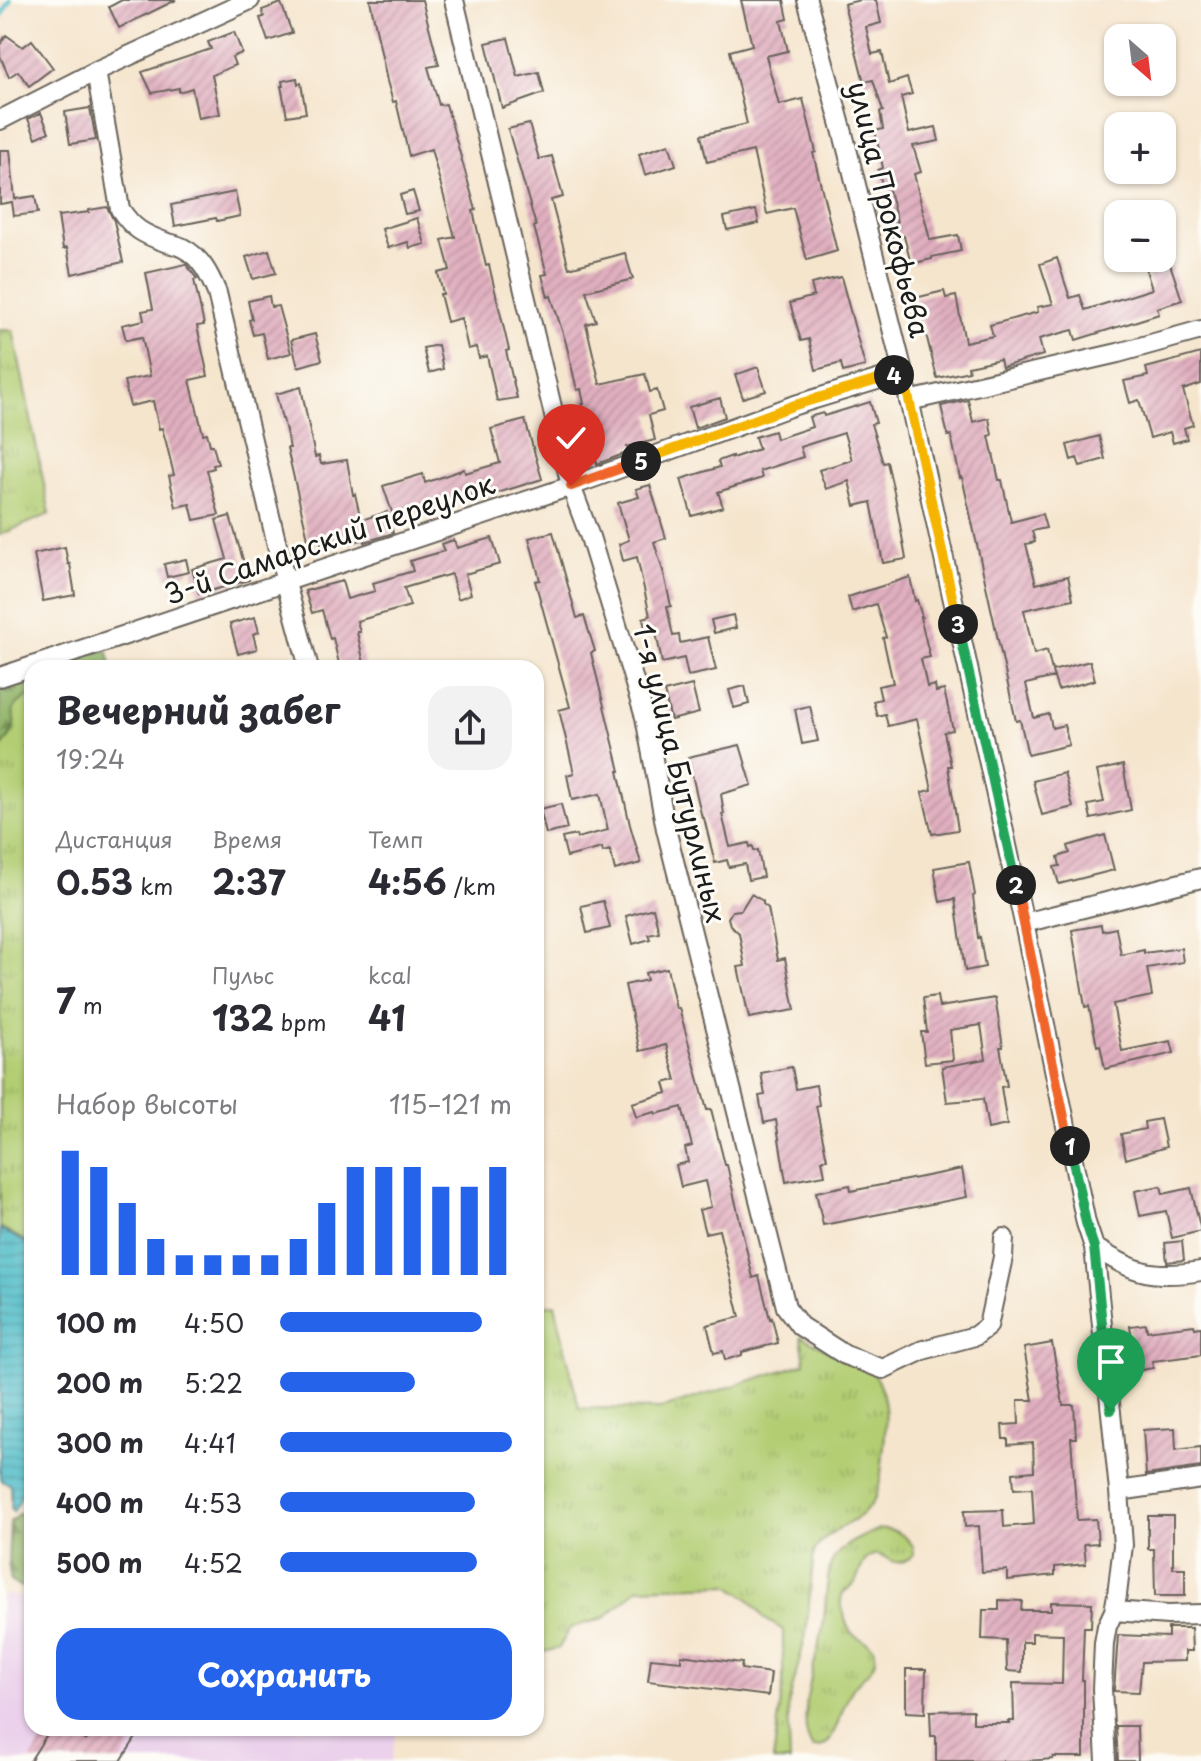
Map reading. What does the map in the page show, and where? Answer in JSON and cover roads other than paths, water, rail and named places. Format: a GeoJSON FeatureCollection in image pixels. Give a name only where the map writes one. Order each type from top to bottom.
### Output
{"type":"FeatureCollection","features":[{"type":"Feature","properties":{"kind":"street"},"geometry":{"type":"LineString","coordinates":[[0,120],[96,71],[250,0]]}},
{"type":"Feature","properties":{"kind":"street","name":"1-я улица Бутурлиных"},"geometry":{"type":"LineString","coordinates":[[454,0],[571,486],[590,537],[645,717],[666,829],[786,1307],[800,1326],[845,1355],[883,1369],[923,1350],[975,1336],[988,1326],[1003,1257],[1004,1238]]}},
{"type":"Feature","properties":{"kind":"street","name":"улица Прокофьева"},"geometry":{"type":"LineString","coordinates":[[807,0],[903,372],[1024,923],[1086,1223],[1094,1247],[1123,1545],[1114,1611],[1104,1643],[1102,1689],[1106,1761]]}},
{"type":"Feature","properties":{"kind":"street"},"geometry":{"type":"LineString","coordinates":[[96,71],[120,209],[137,230],[184,248],[199,260],[217,293],[307,660]]}},
{"type":"Feature","properties":{"kind":"street"},"geometry":{"type":"LineString","coordinates":[[909,401],[1118,353],[1201,330]]}},
{"type":"Feature","properties":{"kind":"street","name":"3-й Самарский переулок"},"geometry":{"type":"LineString","coordinates":[[52,660],[571,486],[795,405],[903,372]]}},
{"type":"Feature","properties":{"kind":"street","name":"3-й Самарский переулок"},"geometry":{"type":"LineString","coordinates":[[0,677],[24,669]]}},
{"type":"Feature","properties":{"kind":"street"},"geometry":{"type":"LineString","coordinates":[[1024,923],[1201,878]]}},
{"type":"Feature","properties":{"kind":"street"},"geometry":{"type":"LineString","coordinates":[[1094,1247],[1124,1266],[1150,1274],[1201,1271]]}},
{"type":"Feature","properties":{"kind":"street"},"geometry":{"type":"LineString","coordinates":[[1119,1491],[1201,1479]]}},
{"type":"Feature","properties":{"kind":"street"},"geometry":{"type":"LineString","coordinates":[[1114,1611],[1201,1614]]}},
{"type":"Feature","properties":{"kind":"water"},"geometry":{"type":"Polygon","coordinates":[[[0,1229],[24,1241],[24,1483],[13,1512],[10,1484],[0,1477],[0,1229]]]}},
{"type":"Feature","properties":{"kind":"waterway"},"geometry":{"type":"LineString","coordinates":[[0,18],[10,0]]}}]}
